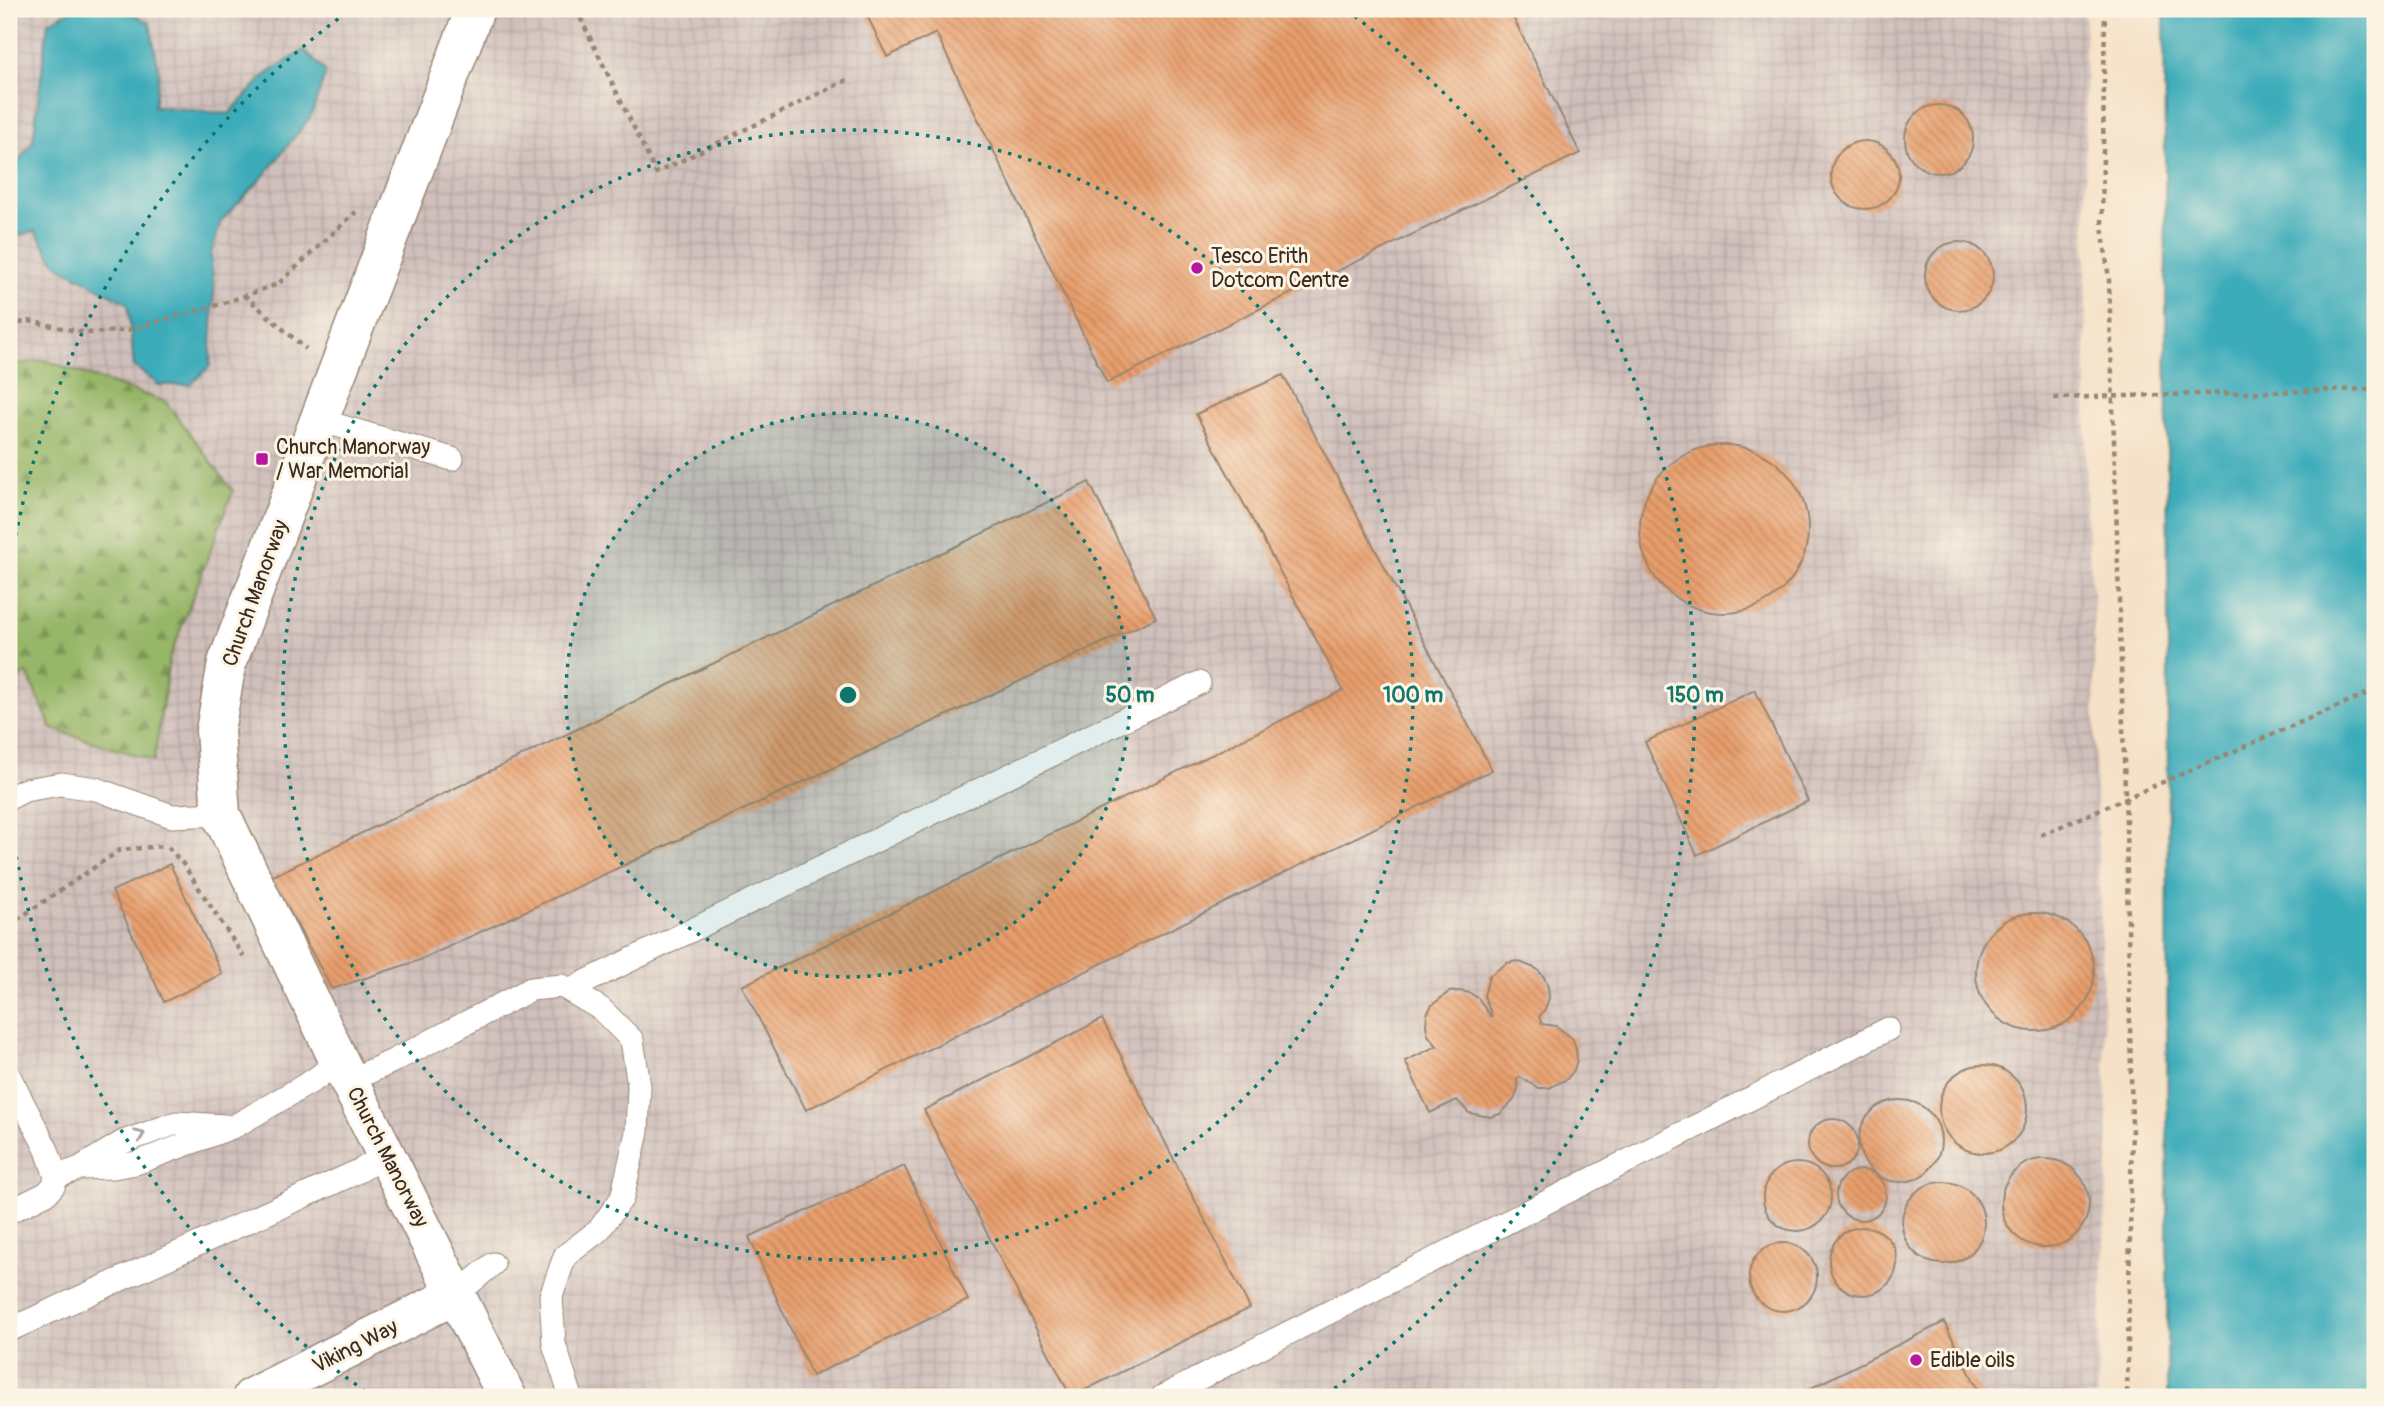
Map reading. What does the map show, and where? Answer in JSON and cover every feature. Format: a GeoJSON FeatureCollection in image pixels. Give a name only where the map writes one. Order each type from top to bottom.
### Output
{"type":"FeatureCollection","features":[{"type":"Feature","properties":{"kind":"street","name":"Church Manorway"},"geometry":{"type":"LineString","coordinates":[[475,9],[227,663],[215,731],[221,814],[344,1071],[507,1397]]}},
{"type":"Feature","properties":{"kind":"street","name":"Viking Way"},"geometry":{"type":"LineString","coordinates":[[252,1397],[457,1294]]}},
{"type":"Feature","properties":{"kind":"lane"},"geometry":{"type":"LineString","coordinates":[[319,420],[452,459]]}},
{"type":"Feature","properties":{"kind":"lane"},"geometry":{"type":"LineString","coordinates":[[569,990],[1199,683]]}},
{"type":"Feature","properties":{"kind":"lane"},"geometry":{"type":"LineString","coordinates":[[9,798],[24,790],[61,784],[96,789],[172,816],[221,814]]}},
{"type":"Feature","properties":{"kind":"lane"},"geometry":{"type":"LineString","coordinates":[[55,1177],[80,1168],[123,1142],[176,1123],[235,1126],[314,1080],[393,1061],[531,989],[562,986],[601,1009],[632,1040],[639,1086],[637,1132],[622,1198],[599,1230],[565,1256],[551,1296],[554,1344],[570,1397]]}},
{"type":"Feature","properties":{"kind":"lane"},"geometry":{"type":"LineString","coordinates":[[1162,1397],[1888,1029]]}},
{"type":"Feature","properties":{"kind":"lane"},"geometry":{"type":"LineString","coordinates":[[9,1076],[47,1150],[55,1177],[54,1185],[47,1193],[9,1212]]}},
{"type":"Feature","properties":{"kind":"lane"},"geometry":{"type":"LineString","coordinates":[[9,1330],[346,1177],[387,1155]]}},
{"type":"Feature","properties":{"kind":"lane"},"geometry":{"type":"LineString","coordinates":[[457,1294],[493,1264]]}},
{"type":"Feature","properties":{"kind":"path"},"geometry":{"type":"LineString","coordinates":[[576,9],[656,173],[851,78]]}},
{"type":"Feature","properties":{"kind":"path"},"geometry":{"type":"LineString","coordinates":[[2105,9],[2102,225],[2109,280],[2132,1125],[2127,1397]]}},
{"type":"Feature","properties":{"kind":"path"},"geometry":{"type":"LineString","coordinates":[[9,326],[29,321],[86,333],[124,331],[278,284],[362,208]]}},
{"type":"Feature","properties":{"kind":"path"},"geometry":{"type":"LineString","coordinates":[[243,295],[297,339],[315,358]]}},
{"type":"Feature","properties":{"kind":"path"},"geometry":{"type":"LineString","coordinates":[[2054,398],[2375,389]]}},
{"type":"Feature","properties":{"kind":"path"},"geometry":{"type":"LineString","coordinates":[[2041,835],[2375,690]]}},
{"type":"Feature","properties":{"kind":"path"},"geometry":{"type":"LineString","coordinates":[[9,925],[120,850],[167,846],[183,864],[247,962]]}},
{"type":"Feature","properties":{"kind":"shaded area"},"geometry":{"type":"Polygon","coordinates":[[[9,9],[2085,9],[2086,521],[2093,595],[2095,753],[2108,1155],[2097,1397],[9,1397],[9,9]]]}},
{"type":"Feature","properties":{"kind":"green space"},"geometry":{"type":"Polygon","coordinates":[[[44,360],[166,402],[233,491],[169,660],[154,761],[52,729],[27,673],[9,681],[9,365],[44,360]]]}},
{"type":"Feature","properties":{"kind":"water"},"geometry":{"type":"Polygon","coordinates":[[[73,9],[123,9],[150,23],[159,74],[154,106],[229,114],[264,76],[304,50],[326,72],[311,116],[261,179],[221,221],[211,254],[214,290],[210,366],[190,385],[159,385],[134,366],[128,304],[56,264],[35,231],[9,238],[9,175],[33,141],[48,23],[73,9]]]}},
{"type":"Feature","properties":{"kind":"water"},"geometry":{"type":"Polygon","coordinates":[[[2164,9],[2375,9],[2375,1397],[2167,1397],[2168,580],[2164,9]]]}},
{"type":"Feature","properties":{"kind":"building","name":"Tesco Erith Dotcom Centre"},"geometry":{"type":"Polygon","coordinates":[[[864,9],[1509,9],[1580,153],[1107,383],[936,33],[887,57],[864,9]]]}},
{"type":"Feature","properties":{"kind":"building"},"geometry":{"type":"Polygon","coordinates":[[[1946,105],[1967,120],[1973,132],[1971,152],[1963,163],[1946,173],[1932,173],[1915,163],[1907,152],[1905,132],[1915,115],[1926,107],[1946,105]]]}},
{"type":"Feature","properties":{"kind":"building"},"geometry":{"type":"Polygon","coordinates":[[[1872,141],[1893,156],[1899,168],[1897,188],[1889,199],[1872,209],[1858,209],[1841,199],[1833,188],[1831,168],[1841,151],[1852,143],[1872,141]]]}},
{"type":"Feature","properties":{"kind":"building"},"geometry":{"type":"Polygon","coordinates":[[[1966,242],[1987,257],[1993,269],[1991,289],[1983,300],[1966,310],[1952,310],[1935,300],[1927,289],[1925,269],[1935,252],[1946,244],[1966,242]]]}},
{"type":"Feature","properties":{"kind":"building"},"geometry":{"type":"Polygon","coordinates":[[[1283,375],[1492,770],[806,1110],[742,986],[1343,690],[1196,414],[1283,375]]]}},
{"type":"Feature","properties":{"kind":"building"},"geometry":{"type":"Polygon","coordinates":[[[1724,445],[1756,451],[1784,469],[1802,497],[1808,529],[1802,561],[1784,589],[1756,607],[1724,613],[1692,607],[1664,589],[1646,561],[1640,529],[1646,497],[1664,469],[1692,451],[1724,445]]]}},
{"type":"Feature","properties":{"kind":"building"},"geometry":{"type":"Polygon","coordinates":[[[1089,482],[1156,618],[420,960],[332,989],[271,877],[1089,482]]]}},
{"type":"Feature","properties":{"kind":"building"},"geometry":{"type":"Polygon","coordinates":[[[1755,690],[1808,801],[1697,855],[1645,742],[1755,690]]]}},
{"type":"Feature","properties":{"kind":"building"},"geometry":{"type":"Polygon","coordinates":[[[170,864],[222,974],[164,1002],[112,891],[170,864]]]}},
{"type":"Feature","properties":{"kind":"building"},"geometry":{"type":"Polygon","coordinates":[[[2035,913],[2057,918],[2077,930],[2089,950],[2094,972],[2089,994],[2077,1014],[2057,1026],[2035,1031],[2013,1026],[1993,1014],[1981,994],[1976,972],[1981,950],[1993,930],[2013,918],[2035,913]]]}},
{"type":"Feature","properties":{"kind":"building"},"geometry":{"type":"Polygon","coordinates":[[[1517,961],[1537,969],[1544,977],[1549,998],[1539,1017],[1542,1024],[1556,1026],[1573,1039],[1577,1060],[1574,1070],[1567,1079],[1549,1088],[1538,1088],[1520,1077],[1517,1078],[1518,1089],[1514,1100],[1500,1114],[1490,1117],[1469,1113],[1457,1100],[1430,1113],[1405,1061],[1437,1046],[1428,1035],[1426,1025],[1427,1014],[1432,1005],[1449,992],[1470,993],[1479,999],[1492,1016],[1484,996],[1489,976],[1507,963],[1517,961]]]}},
{"type":"Feature","properties":{"kind":"building"},"geometry":{"type":"Polygon","coordinates":[[[1102,1019],[1250,1308],[1071,1397],[924,1110],[1102,1019]]]}},
{"type":"Feature","properties":{"kind":"building"},"geometry":{"type":"Polygon","coordinates":[[[1983,1065],[2000,1069],[2014,1078],[2023,1092],[2027,1109],[2023,1126],[2014,1140],[2000,1149],[1983,1153],[1966,1149],[1952,1140],[1943,1126],[1939,1109],[1943,1092],[1952,1078],[1966,1069],[1983,1065]]]}},
{"type":"Feature","properties":{"kind":"building"},"geometry":{"type":"Polygon","coordinates":[[[1900,1100],[1916,1104],[1929,1112],[1937,1125],[1941,1141],[1937,1157],[1929,1170],[1916,1178],[1900,1182],[1884,1178],[1871,1170],[1863,1157],[1859,1141],[1863,1125],[1871,1112],[1884,1104],[1900,1100]]]}},
{"type":"Feature","properties":{"kind":"building"},"geometry":{"type":"Polygon","coordinates":[[[1833,1119],[1850,1127],[1858,1144],[1850,1161],[1833,1169],[1816,1161],[1808,1144],[1816,1127],[1833,1119]]]}},
{"type":"Feature","properties":{"kind":"building"},"geometry":{"type":"Polygon","coordinates":[[[2045,1159],[2062,1163],[2076,1172],[2085,1186],[2089,1203],[2085,1220],[2076,1234],[2062,1243],[2045,1247],[2028,1243],[2014,1234],[2005,1220],[2001,1203],[2005,1186],[2014,1172],[2028,1163],[2045,1159]]]}},
{"type":"Feature","properties":{"kind":"building"},"geometry":{"type":"Polygon","coordinates":[[[1790,1163],[1804,1163],[1816,1168],[1826,1178],[1831,1197],[1826,1216],[1816,1226],[1804,1231],[1790,1231],[1778,1226],[1768,1216],[1763,1204],[1763,1190],[1768,1178],[1778,1168],[1790,1163]]]}},
{"type":"Feature","properties":{"kind":"building"},"geometry":{"type":"Polygon","coordinates":[[[904,1166],[968,1300],[812,1376],[749,1237],[904,1166]]]}},
{"type":"Feature","properties":{"kind":"building"},"geometry":{"type":"Polygon","coordinates":[[[1861,1170],[1878,1178],[1886,1195],[1878,1212],[1861,1220],[1844,1212],[1836,1195],[1844,1178],[1861,1170]]]}},
{"type":"Feature","properties":{"kind":"building"},"geometry":{"type":"Polygon","coordinates":[[[1943,1182],[1959,1186],[1972,1194],[1980,1207],[1984,1223],[1980,1239],[1972,1252],[1959,1260],[1943,1264],[1927,1260],[1914,1252],[1906,1239],[1902,1223],[1906,1207],[1914,1194],[1927,1186],[1943,1182]]]}},
{"type":"Feature","properties":{"kind":"building"},"geometry":{"type":"Polygon","coordinates":[[[1870,1227],[1891,1242],[1897,1254],[1895,1274],[1887,1285],[1870,1295],[1856,1295],[1839,1285],[1831,1274],[1829,1254],[1839,1237],[1850,1229],[1870,1227]]]}},
{"type":"Feature","properties":{"kind":"building"},"geometry":{"type":"Polygon","coordinates":[[[1790,1243],[1811,1258],[1817,1270],[1815,1290],[1807,1301],[1790,1311],[1776,1311],[1759,1301],[1751,1290],[1749,1270],[1759,1253],[1770,1245],[1790,1243]]]}},
{"type":"Feature","properties":{"kind":"building","name":"Edible oils"},"geometry":{"type":"Polygon","coordinates":[[[1944,1322],[1982,1397],[1793,1397],[1944,1322]]]}},
{"type":"Feature","properties":{"kind":"place","name":"Tesco Erith Dotcom Centre"},"geometry":{"type":"Point","coordinates":[1197,268]}},
{"type":"Feature","properties":{"kind":"place","name":"Church Manorway / War Memorial"},"geometry":{"type":"Point","coordinates":[262,459]}},
{"type":"Feature","properties":{"kind":"place","name":"Edible oils"},"geometry":{"type":"Point","coordinates":[1916,1360]}}]}
